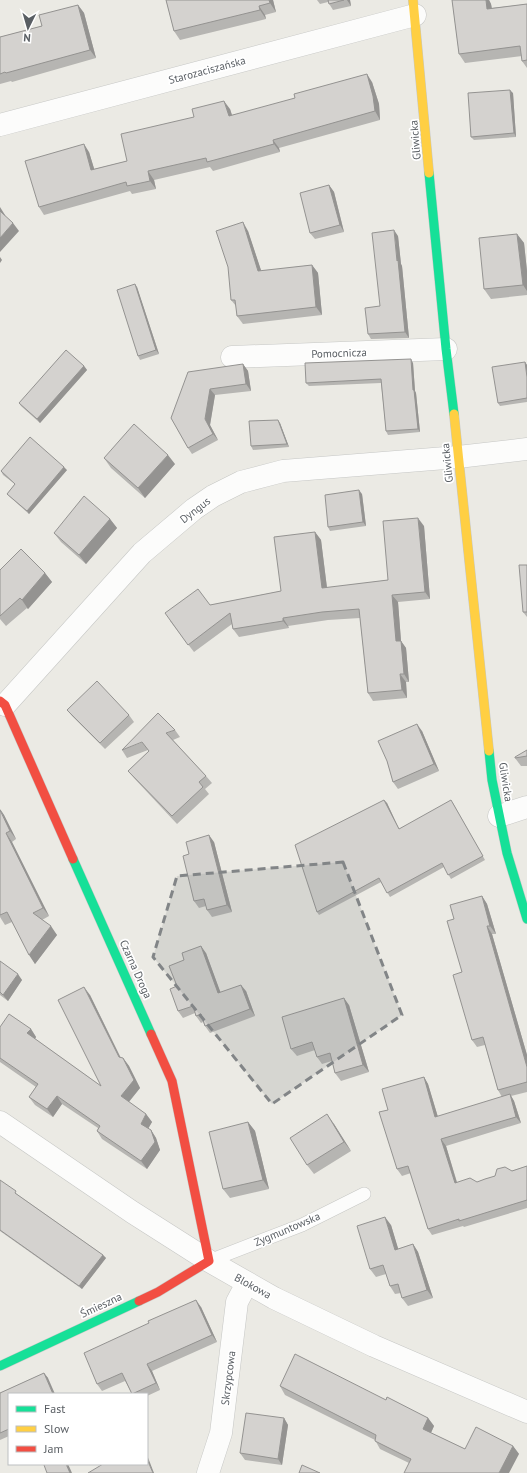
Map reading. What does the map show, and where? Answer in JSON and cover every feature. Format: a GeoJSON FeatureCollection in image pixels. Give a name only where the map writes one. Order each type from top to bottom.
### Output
{"type":"FeatureCollection","features":[{"type":"Feature","properties":{"kind":"street","name":"Starozaciszańska"},"geometry":{"type":"LineString","coordinates":[[0,125],[414,7]]}},
{"type":"Feature","properties":{"kind":"street","name":"Gliwicka"},"geometry":{"type":"LineString","coordinates":[[414,7],[446,349],[492,780],[507,853],[527,919]]}},
{"type":"Feature","properties":{"kind":"street","name":"Pomocnicza"},"geometry":{"type":"LineString","coordinates":[[232,357],[446,349]]}},
{"type":"Feature","properties":{"kind":"street","name":"Dyngus"},"geometry":{"type":"LineString","coordinates":[[2,703],[142,553],[194,509],[213,496],[241,482],[283,471],[458,457],[527,449]]}},
{"type":"Feature","properties":{"kind":"street","name":"Czarna Droga"},"geometry":{"type":"LineString","coordinates":[[2,703],[172,1081],[209,1261]]}},
{"type":"Feature","properties":{"kind":"street"},"geometry":{"type":"LineString","coordinates":[[499,816],[527,807]]}},
{"type":"Feature","properties":{"kind":"street","name":"Blokowa"},"geometry":{"type":"LineString","coordinates":[[0,1122],[132,1212],[209,1261],[274,1298],[374,1346],[527,1412]]}},
{"type":"Feature","properties":{"kind":"street","name":"Śmieszna"},"geometry":{"type":"LineString","coordinates":[[0,1366],[158,1292],[209,1261]]}},
{"type":"Feature","properties":{"kind":"street","name":"Skrzypcowa"},"geometry":{"type":"LineString","coordinates":[[211,1472],[221,1433],[237,1302],[247,1283]]}},
{"type":"Feature","properties":{"kind":"lane","name":"Zygmuntowska"},"geometry":{"type":"LineString","coordinates":[[209,1261],[302,1225],[364,1194]]}},
{"type":"Feature","properties":{"kind":"highlighted area"},"geometry":{"type":"Polygon","coordinates":[[[343,862],[402,1015],[272,1104],[153,957],[177,876],[343,862]]]}},
{"type":"Feature","properties":{"kind":"building"},"geometry":{"type":"Polygon","coordinates":[[[166,0],[269,0],[270,3],[259,6],[260,10],[174,31],[166,0]]]}},
{"type":"Feature","properties":{"kind":"building"},"geometry":{"type":"Polygon","coordinates":[[[328,0],[344,0],[329,4],[328,0]]]}},
{"type":"Feature","properties":{"kind":"building"},"geometry":{"type":"Polygon","coordinates":[[[452,0],[486,0],[487,9],[527,4],[527,60],[522,61],[520,46],[459,54],[452,0]]]}},
{"type":"Feature","properties":{"kind":"building"},"geometry":{"type":"Polygon","coordinates":[[[78,5],[90,50],[0,74],[0,37],[42,26],[39,15],[78,5]]]}},
{"type":"Feature","properties":{"kind":"building"},"geometry":{"type":"Polygon","coordinates":[[[367,74],[373,96],[375,111],[273,140],[274,144],[207,162],[206,158],[148,171],[150,181],[127,186],[126,182],[39,207],[25,161],[84,144],[91,170],[127,161],[121,134],[194,117],[192,109],[224,101],[229,116],[295,98],[294,94],[367,74]]]}},
{"type":"Feature","properties":{"kind":"building"},"geometry":{"type":"Polygon","coordinates":[[[510,90],[514,133],[471,137],[468,93],[510,90]]]}},
{"type":"Feature","properties":{"kind":"building"},"geometry":{"type":"Polygon","coordinates":[[[329,185],[340,225],[310,233],[300,193],[329,185]]]}},
{"type":"Feature","properties":{"kind":"building"},"geometry":{"type":"Polygon","coordinates":[[[0,211],[13,223],[0,238],[0,211]]]}},
{"type":"Feature","properties":{"kind":"building"},"geometry":{"type":"Polygon","coordinates":[[[243,222],[258,271],[312,265],[316,307],[237,316],[235,300],[231,300],[228,267],[216,231],[243,222]]]}},
{"type":"Feature","properties":{"kind":"building"},"geometry":{"type":"Polygon","coordinates":[[[394,230],[405,332],[368,334],[365,308],[380,306],[372,233],[394,230]]]}},
{"type":"Feature","properties":{"kind":"building"},"geometry":{"type":"Polygon","coordinates":[[[517,234],[523,285],[484,289],[479,238],[517,234]]]}},
{"type":"Feature","properties":{"kind":"building"},"geometry":{"type":"Polygon","coordinates":[[[135,284],[156,350],[138,356],[117,290],[135,284]]]}},
{"type":"Feature","properties":{"kind":"building"},"geometry":{"type":"Polygon","coordinates":[[[66,350],[84,366],[37,419],[19,403],[66,350]]]}},
{"type":"Feature","properties":{"kind":"building"},"geometry":{"type":"Polygon","coordinates":[[[411,359],[418,429],[386,431],[381,379],[306,383],[305,363],[411,359]]]}},
{"type":"Feature","properties":{"kind":"building"},"geometry":{"type":"Polygon","coordinates":[[[525,362],[527,398],[498,403],[492,367],[525,362]]]}},
{"type":"Feature","properties":{"kind":"building"},"geometry":{"type":"Polygon","coordinates":[[[243,364],[246,384],[210,389],[205,419],[213,434],[188,448],[171,418],[188,372],[243,364]]]}},
{"type":"Feature","properties":{"kind":"building"},"geometry":{"type":"Polygon","coordinates":[[[278,420],[287,444],[251,446],[249,421],[278,420]]]}},
{"type":"Feature","properties":{"kind":"building"},"geometry":{"type":"Polygon","coordinates":[[[134,424],[168,455],[138,488],[104,458],[134,424]]]}},
{"type":"Feature","properties":{"kind":"building"},"geometry":{"type":"Polygon","coordinates":[[[30,437],[64,467],[27,511],[7,494],[15,484],[1,471],[30,437]]]}},
{"type":"Feature","properties":{"kind":"building"},"geometry":{"type":"Polygon","coordinates":[[[359,490],[363,522],[328,527],[325,495],[359,490]]]}},
{"type":"Feature","properties":{"kind":"building"},"geometry":{"type":"Polygon","coordinates":[[[84,496],[110,519],[79,555],[54,533],[84,496]]]}},
{"type":"Feature","properties":{"kind":"building"},"geometry":{"type":"Polygon","coordinates":[[[418,518],[425,592],[392,595],[396,641],[401,641],[404,674],[400,674],[402,690],[368,693],[359,609],[322,612],[283,618],[283,621],[233,629],[230,613],[188,645],[165,613],[198,589],[210,605],[281,591],[274,537],[315,532],[322,588],[388,580],[383,521],[418,518]]]}},
{"type":"Feature","properties":{"kind":"building"},"geometry":{"type":"Polygon","coordinates":[[[21,549],[45,573],[22,600],[20,598],[0,616],[0,570],[21,549]]]}},
{"type":"Feature","properties":{"kind":"building"},"geometry":{"type":"Polygon","coordinates":[[[519,565],[527,565],[527,612],[523,612],[519,565]]]}},
{"type":"Feature","properties":{"kind":"building"},"geometry":{"type":"Polygon","coordinates":[[[97,681],[129,715],[100,743],[67,710],[97,681]]]}},
{"type":"Feature","properties":{"kind":"building"},"geometry":{"type":"Polygon","coordinates":[[[158,713],[175,730],[166,733],[206,776],[199,782],[203,787],[172,816],[128,771],[149,751],[142,742],[122,750],[158,713]]]}},
{"type":"Feature","properties":{"kind":"building"},"geometry":{"type":"Polygon","coordinates":[[[417,724],[434,764],[393,782],[387,761],[378,741],[417,724]]]}},
{"type":"Feature","properties":{"kind":"building"},"geometry":{"type":"Polygon","coordinates":[[[527,750],[527,756],[515,758],[515,757],[527,750]]]}},
{"type":"Feature","properties":{"kind":"building"},"geometry":{"type":"Polygon","coordinates":[[[384,800],[399,829],[451,800],[483,856],[448,875],[442,863],[387,893],[379,878],[317,912],[295,845],[384,800]]]}},
{"type":"Feature","properties":{"kind":"building"},"geometry":{"type":"Polygon","coordinates":[[[0,810],[10,831],[6,833],[43,908],[33,913],[51,926],[29,955],[7,912],[0,915],[0,810]]]}},
{"type":"Feature","properties":{"kind":"building"},"geometry":{"type":"Polygon","coordinates":[[[209,835],[227,905],[207,910],[204,899],[194,901],[183,856],[189,854],[186,842],[209,835]]]}},
{"type":"Feature","properties":{"kind":"building"},"geometry":{"type":"Polygon","coordinates":[[[482,896],[490,926],[487,926],[527,1067],[527,1082],[498,1090],[483,1037],[472,1040],[453,975],[462,972],[447,921],[454,919],[450,905],[482,896]]]}},
{"type":"Feature","properties":{"kind":"building"},"geometry":{"type":"Polygon","coordinates":[[[201,946],[218,993],[241,985],[250,1009],[205,1026],[201,1014],[196,1016],[193,1006],[178,1011],[170,989],[177,986],[169,966],[184,960],[182,953],[201,946]]]}},
{"type":"Feature","properties":{"kind":"building"},"geometry":{"type":"Polygon","coordinates":[[[0,961],[18,974],[3,995],[0,992],[0,961]]]}},
{"type":"Feature","properties":{"kind":"building"},"geometry":{"type":"Polygon","coordinates":[[[84,987],[119,1057],[123,1058],[134,1080],[121,1096],[146,1114],[141,1124],[151,1130],[155,1142],[141,1161],[97,1131],[100,1126],[57,1096],[47,1109],[29,1097],[38,1084],[0,1058],[0,1027],[9,1014],[31,1029],[27,1033],[101,1086],[58,1000],[84,987]]]}},
{"type":"Feature","properties":{"kind":"building"},"geometry":{"type":"Polygon","coordinates":[[[344,998],[363,1065],[335,1073],[330,1053],[317,1057],[312,1042],[291,1049],[282,1017],[344,998]]]}},
{"type":"Feature","properties":{"kind":"building"},"geometry":{"type":"Polygon","coordinates":[[[424,1077],[435,1117],[510,1094],[516,1117],[441,1139],[455,1183],[470,1178],[477,1182],[495,1176],[497,1169],[505,1167],[512,1171],[527,1166],[527,1200],[428,1229],[408,1166],[397,1169],[379,1112],[388,1110],[382,1089],[424,1077]]]}},
{"type":"Feature","properties":{"kind":"building"},"geometry":{"type":"Polygon","coordinates":[[[327,1114],[344,1142],[307,1165],[290,1138],[327,1114]]]}},
{"type":"Feature","properties":{"kind":"building"},"geometry":{"type":"Polygon","coordinates":[[[248,1122],[263,1180],[223,1189],[209,1132],[248,1122]]]}},
{"type":"Feature","properties":{"kind":"building"},"geometry":{"type":"Polygon","coordinates":[[[0,1180],[16,1191],[15,1193],[103,1255],[79,1286],[0,1230],[0,1180]]]}},
{"type":"Feature","properties":{"kind":"building"},"geometry":{"type":"Polygon","coordinates":[[[385,1217],[395,1250],[413,1244],[427,1290],[402,1298],[398,1284],[390,1286],[383,1265],[370,1269],[357,1226],[385,1217]]]}},
{"type":"Feature","properties":{"kind":"building"},"geometry":{"type":"Polygon","coordinates":[[[196,1300],[212,1335],[147,1364],[156,1383],[134,1393],[132,1393],[122,1373],[97,1384],[84,1353],[149,1323],[148,1321],[196,1300]]]}},
{"type":"Feature","properties":{"kind":"building"},"geometry":{"type":"Polygon","coordinates":[[[295,1354],[386,1400],[387,1397],[428,1418],[423,1429],[465,1449],[476,1427],[513,1446],[499,1473],[404,1473],[411,1459],[375,1441],[376,1435],[280,1386],[295,1354]]]}},
{"type":"Feature","properties":{"kind":"building"},"geometry":{"type":"Polygon","coordinates":[[[44,1373],[53,1393],[8,1393],[8,1429],[0,1433],[0,1393],[44,1373]]]}},
{"type":"Feature","properties":{"kind":"building"},"geometry":{"type":"Polygon","coordinates":[[[246,1413],[284,1418],[278,1459],[240,1453],[246,1413]]]}},
{"type":"Feature","properties":{"kind":"building"},"geometry":{"type":"Polygon","coordinates":[[[148,1461],[153,1473],[88,1473],[101,1465],[148,1465],[148,1461]]]}},
{"type":"Feature","properties":{"kind":"building"},"geometry":{"type":"Polygon","coordinates":[[[44,1465],[66,1465],[70,1473],[47,1473],[44,1465]]]}},
{"type":"Feature","properties":{"kind":"building"},"geometry":{"type":"Polygon","coordinates":[[[302,1465],[320,1473],[299,1473],[302,1465]]]}},
{"type":"Feature","properties":{"kind":"traffic: fast"},"geometry":{"type":"LineString","coordinates":[[429,173],[446,349],[454,414]]}},
{"type":"Feature","properties":{"kind":"traffic: fast"},"geometry":{"type":"LineString","coordinates":[[489,751],[492,780],[507,853],[527,919]]}},
{"type":"Feature","properties":{"kind":"traffic: fast"},"geometry":{"type":"LineString","coordinates":[[73,859],[151,1034]]}},
{"type":"Feature","properties":{"kind":"traffic: fast"},"geometry":{"type":"LineString","coordinates":[[0,1366],[139,1301]]}},
{"type":"Feature","properties":{"kind":"traffic: slow"},"geometry":{"type":"LineString","coordinates":[[413,0],[429,173]]}},
{"type":"Feature","properties":{"kind":"traffic: slow"},"geometry":{"type":"LineString","coordinates":[[454,414],[489,751]]}},
{"type":"Feature","properties":{"kind":"traffic: jam"},"geometry":{"type":"LineString","coordinates":[[0,701],[5,705],[73,859]]}},
{"type":"Feature","properties":{"kind":"traffic: jam"},"geometry":{"type":"LineString","coordinates":[[139,1301],[158,1292],[209,1261],[172,1081],[151,1034]]}}]}
